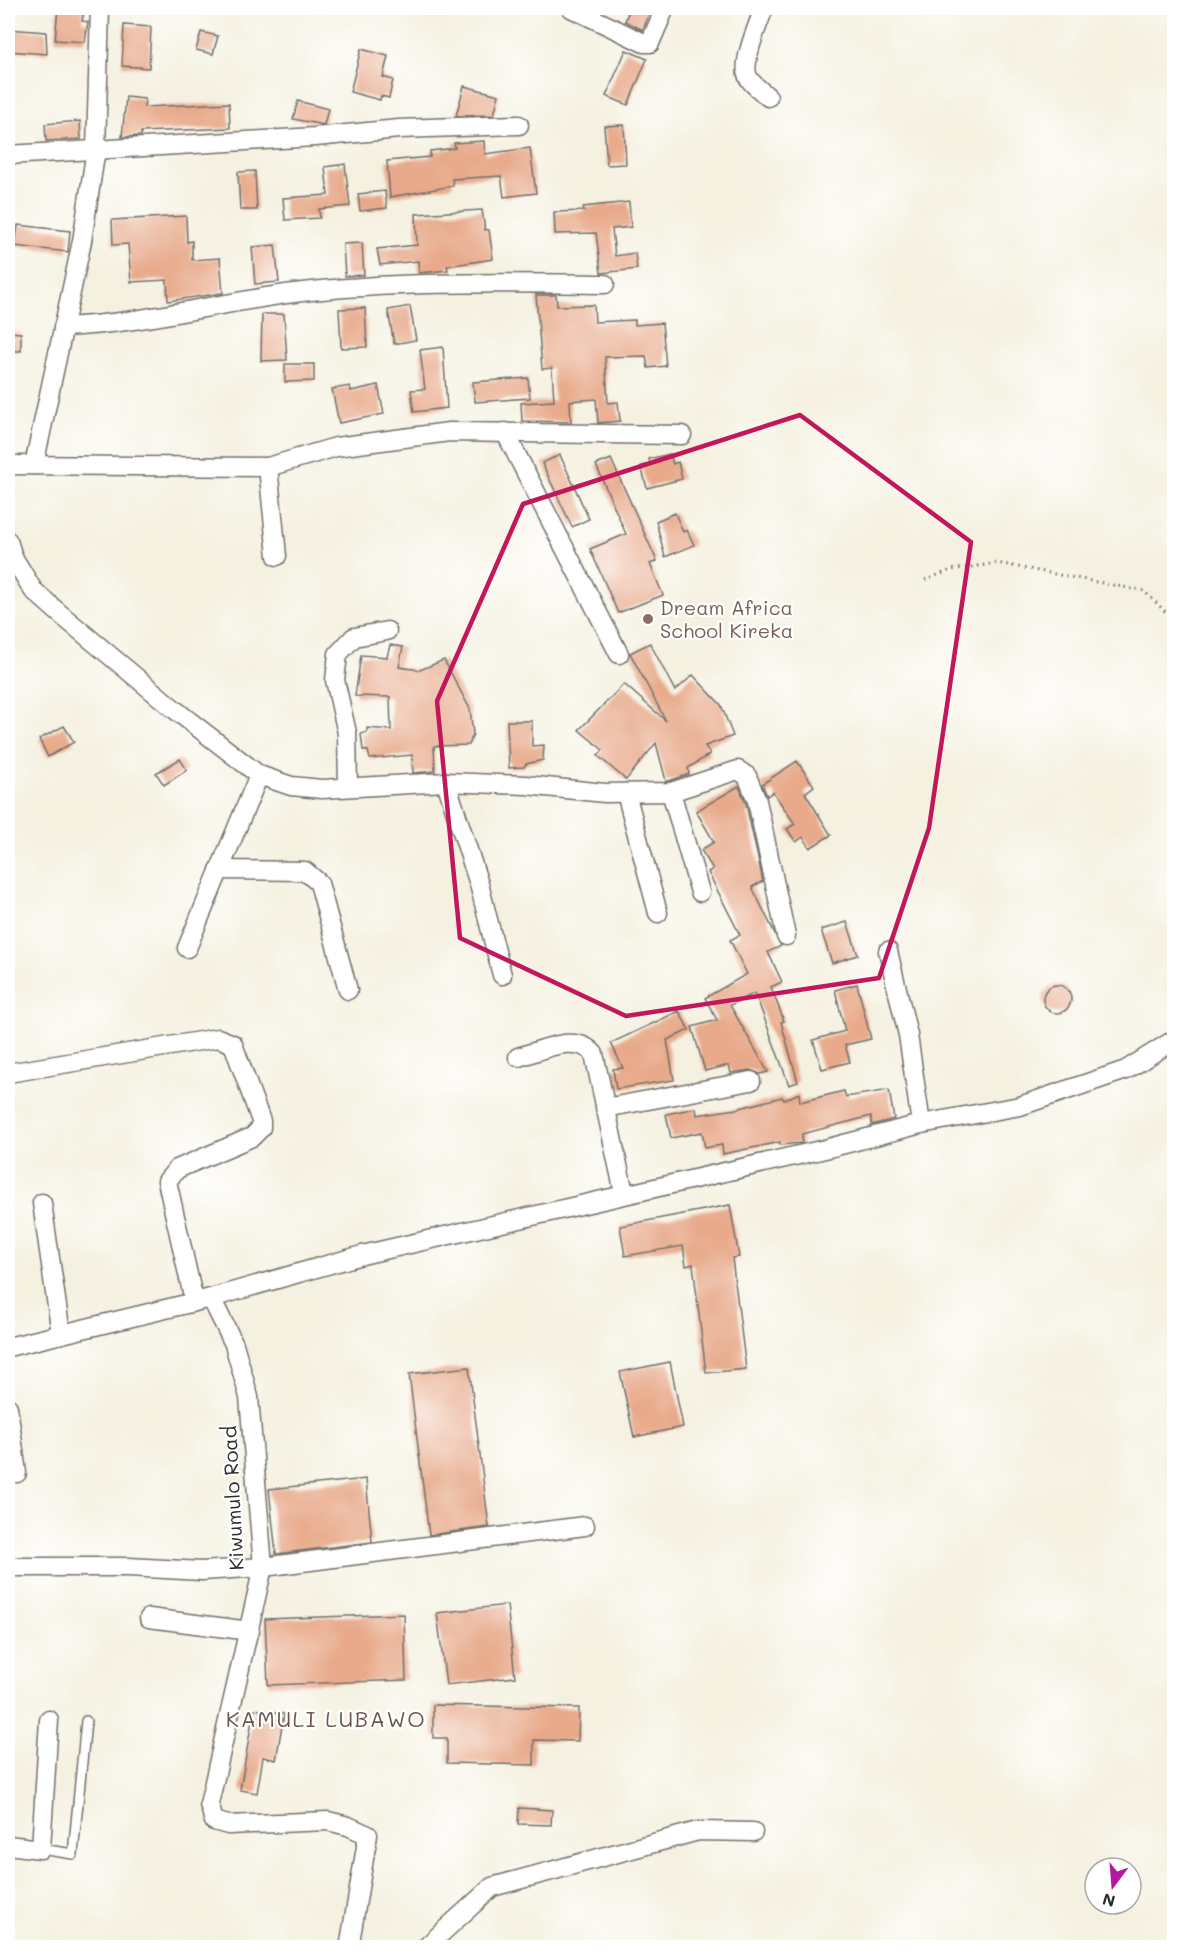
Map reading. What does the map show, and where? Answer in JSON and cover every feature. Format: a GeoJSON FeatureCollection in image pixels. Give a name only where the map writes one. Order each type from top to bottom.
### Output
{"type":"FeatureCollection","features":[{"type":"Feature","properties":{"kind":"street"},"geometry":{"type":"LineString","coordinates":[[34,465],[82,241],[96,149],[100,8]]}},
{"type":"Feature","properties":{"kind":"street"},"geometry":{"type":"LineString","coordinates":[[571,8],[644,44],[650,43],[654,38],[665,8]]}},
{"type":"Feature","properties":{"kind":"street"},"geometry":{"type":"LineString","coordinates":[[764,8],[747,62],[747,73],[749,80],[768,97]]}},
{"type":"Feature","properties":{"kind":"street"},"geometry":{"type":"LineString","coordinates":[[8,155],[315,137],[399,129],[519,125]]}},
{"type":"Feature","properties":{"kind":"street"},"geometry":{"type":"LineString","coordinates":[[63,327],[114,325],[293,293],[354,287],[491,283],[604,284]]}},
{"type":"Feature","properties":{"kind":"street"},"geometry":{"type":"LineString","coordinates":[[8,465],[268,467],[336,447],[449,432],[682,435]]}},
{"type":"Feature","properties":{"kind":"street"},"geometry":{"type":"LineString","coordinates":[[505,432],[619,654]]}},
{"type":"Feature","properties":{"kind":"street"},"geometry":{"type":"LineString","coordinates":[[268,467],[278,556]]}},
{"type":"Feature","properties":{"kind":"street"},"geometry":{"type":"LineString","coordinates":[[8,541],[13,557],[33,590],[174,709],[259,775],[291,786],[322,789],[446,782],[626,793],[671,792],[738,770],[747,776],[757,801],[786,936]]}},
{"type":"Feature","properties":{"kind":"street"},"geometry":{"type":"LineString","coordinates":[[348,787],[347,733],[335,680],[338,654],[354,637],[387,631]]}},
{"type":"Feature","properties":{"kind":"street"},"geometry":{"type":"LineString","coordinates":[[187,948],[259,775]]}},
{"type":"Feature","properties":{"kind":"street"},"geometry":{"type":"LineString","coordinates":[[446,782],[479,884],[502,975]]}},
{"type":"Feature","properties":{"kind":"street"},"geometry":{"type":"LineString","coordinates":[[671,792],[700,892]]}},
{"type":"Feature","properties":{"kind":"street"},"geometry":{"type":"LineString","coordinates":[[626,793],[658,913]]}},
{"type":"Feature","properties":{"kind":"street"},"geometry":{"type":"LineString","coordinates":[[219,870],[305,872],[313,876],[319,883],[348,990]]}},
{"type":"Feature","properties":{"kind":"street"},"geometry":{"type":"LineString","coordinates":[[888,951],[908,1035],[921,1124]]}},
{"type":"Feature","properties":{"kind":"street","name":"Kiwumulo Road"},"geometry":{"type":"LineString","coordinates":[[8,1073],[218,1038],[233,1044],[261,1121],[261,1128],[252,1137],[177,1169],[167,1181],[202,1300],[234,1344],[249,1397],[263,1567],[209,1804],[214,1821],[228,1825],[328,1821],[348,1826],[368,1835],[349,1947]]}},
{"type":"Feature","properties":{"kind":"street"},"geometry":{"type":"LineString","coordinates":[[8,1347],[202,1300],[362,1255],[624,1193],[825,1149],[921,1124],[1020,1106],[1126,1070],[1174,1040]]}},
{"type":"Feature","properties":{"kind":"street"},"geometry":{"type":"LineString","coordinates":[[519,1057],[575,1042],[588,1047],[594,1054],[624,1193]]}},
{"type":"Feature","properties":{"kind":"street"},"geometry":{"type":"LineString","coordinates":[[605,1108],[751,1081]]}},
{"type":"Feature","properties":{"kind":"street"},"geometry":{"type":"LineString","coordinates":[[42,1203],[61,1334]]}},
{"type":"Feature","properties":{"kind":"street"},"geometry":{"type":"LineString","coordinates":[[8,1407],[17,1473]]}},
{"type":"Feature","properties":{"kind":"street"},"geometry":{"type":"LineString","coordinates":[[8,1567],[128,1567],[202,1570],[263,1567],[585,1526]]}},
{"type":"Feature","properties":{"kind":"street"},"geometry":{"type":"LineString","coordinates":[[148,1618],[250,1631]]}},
{"type":"Feature","properties":{"kind":"street"},"geometry":{"type":"LineString","coordinates":[[8,1845],[41,1849],[49,1720]]}},
{"type":"Feature","properties":{"kind":"street"},"geometry":{"type":"LineString","coordinates":[[425,1947],[492,1887],[698,1831],[753,1832]]}},
{"type":"Feature","properties":{"kind":"lane"},"geometry":{"type":"LineString","coordinates":[[41,1849],[74,1854],[86,1721]]}},
{"type":"Feature","properties":{"kind":"path"},"geometry":{"type":"LineString","coordinates":[[924,580],[951,570],[997,563],[1144,591],[1174,620]]}},
{"type":"Feature","properties":{"kind":"highlighted area"},"geometry":{"type":"Polygon","coordinates":[[[800,415],[971,542],[929,828],[879,978],[626,1016],[460,938],[437,701],[523,504],[800,415]]]}},
{"type":"Feature","properties":{"kind":"building"},"geometry":{"type":"Polygon","coordinates":[[[58,8],[85,8],[82,21],[88,22],[85,42],[55,40],[58,8]]]}},
{"type":"Feature","properties":{"kind":"building"},"geometry":{"type":"Polygon","coordinates":[[[630,8],[651,8],[643,30],[625,21],[630,8]]]}},
{"type":"Feature","properties":{"kind":"building"},"geometry":{"type":"Polygon","coordinates":[[[124,25],[151,27],[149,68],[122,66],[124,25]]]}},
{"type":"Feature","properties":{"kind":"building"},"geometry":{"type":"Polygon","coordinates":[[[8,29],[46,32],[47,54],[8,51],[8,29]]]}},
{"type":"Feature","properties":{"kind":"building"},"geometry":{"type":"Polygon","coordinates":[[[201,32],[218,36],[213,54],[196,50],[201,32]]]}},
{"type":"Feature","properties":{"kind":"building"},"geometry":{"type":"Polygon","coordinates":[[[361,49],[388,56],[383,77],[393,80],[389,98],[381,96],[380,100],[350,92],[361,49]]]}},
{"type":"Feature","properties":{"kind":"building"},"geometry":{"type":"Polygon","coordinates":[[[626,50],[647,59],[628,105],[606,96],[626,50]]]}},
{"type":"Feature","properties":{"kind":"building"},"geometry":{"type":"Polygon","coordinates":[[[464,86],[499,95],[494,115],[456,116],[464,86]]]}},
{"type":"Feature","properties":{"kind":"building"},"geometry":{"type":"Polygon","coordinates":[[[126,97],[145,99],[144,107],[229,103],[230,128],[141,132],[141,136],[122,137],[126,97]]]}},
{"type":"Feature","properties":{"kind":"building"},"geometry":{"type":"Polygon","coordinates":[[[298,101],[328,109],[324,125],[293,119],[298,101]]]}},
{"type":"Feature","properties":{"kind":"building"},"geometry":{"type":"Polygon","coordinates":[[[80,121],[81,139],[46,141],[45,124],[80,121]]]}},
{"type":"Feature","properties":{"kind":"building"},"geometry":{"type":"Polygon","coordinates":[[[624,125],[626,164],[607,165],[604,126],[624,125]]]}},
{"type":"Feature","properties":{"kind":"building"},"geometry":{"type":"Polygon","coordinates":[[[484,141],[485,154],[530,148],[536,193],[504,197],[501,176],[452,179],[453,186],[390,197],[387,161],[430,157],[430,151],[455,148],[454,143],[484,141]]]}},
{"type":"Feature","properties":{"kind":"building"},"geometry":{"type":"Polygon","coordinates":[[[345,164],[350,206],[319,209],[320,218],[285,220],[283,198],[328,195],[325,167],[345,164]]]}},
{"type":"Feature","properties":{"kind":"building"},"geometry":{"type":"Polygon","coordinates":[[[255,171],[257,210],[240,210],[238,172],[255,171]]]}},
{"type":"Feature","properties":{"kind":"building"},"geometry":{"type":"Polygon","coordinates":[[[385,191],[387,208],[360,211],[358,194],[385,191]]]}},
{"type":"Feature","properties":{"kind":"building"},"geometry":{"type":"Polygon","coordinates":[[[629,202],[631,227],[612,229],[615,256],[635,253],[637,269],[601,273],[596,233],[555,234],[554,212],[584,211],[583,207],[629,202]]]}},
{"type":"Feature","properties":{"kind":"building"},"geometry":{"type":"Polygon","coordinates":[[[482,210],[485,230],[489,230],[493,259],[447,266],[448,270],[419,273],[418,261],[380,265],[377,249],[417,245],[416,214],[482,210]]]}},
{"type":"Feature","properties":{"kind":"building"},"geometry":{"type":"Polygon","coordinates":[[[186,216],[187,242],[192,241],[192,260],[220,258],[223,293],[168,301],[167,280],[131,282],[128,244],[113,245],[112,220],[186,216]]]}},
{"type":"Feature","properties":{"kind":"building"},"geometry":{"type":"Polygon","coordinates":[[[18,225],[70,231],[68,252],[15,246],[18,225]]]}},
{"type":"Feature","properties":{"kind":"building"},"geometry":{"type":"Polygon","coordinates":[[[362,243],[364,275],[345,276],[343,244],[362,243]]]}},
{"type":"Feature","properties":{"kind":"building"},"geometry":{"type":"Polygon","coordinates":[[[275,245],[279,282],[255,284],[252,247],[275,245]]]}},
{"type":"Feature","properties":{"kind":"building"},"geometry":{"type":"Polygon","coordinates":[[[536,295],[556,295],[557,306],[594,305],[595,322],[635,320],[635,325],[662,323],[666,366],[648,368],[646,356],[605,357],[608,403],[618,402],[620,421],[598,423],[596,399],[570,401],[571,422],[522,421],[521,403],[554,401],[552,368],[542,369],[536,295]]]}},
{"type":"Feature","properties":{"kind":"building"},"geometry":{"type":"Polygon","coordinates":[[[410,306],[416,340],[394,344],[388,310],[410,306]]]}},
{"type":"Feature","properties":{"kind":"building"},"geometry":{"type":"Polygon","coordinates":[[[365,308],[367,347],[341,348],[339,309],[365,308]]]}},
{"type":"Feature","properties":{"kind":"building"},"geometry":{"type":"Polygon","coordinates":[[[262,314],[284,314],[287,360],[261,361],[262,314]]]}},
{"type":"Feature","properties":{"kind":"building"},"geometry":{"type":"Polygon","coordinates":[[[8,332],[21,333],[21,351],[8,351],[8,332]]]}},
{"type":"Feature","properties":{"kind":"building"},"geometry":{"type":"Polygon","coordinates":[[[443,347],[447,408],[414,412],[411,390],[425,389],[420,350],[443,347]]]}},
{"type":"Feature","properties":{"kind":"building"},"geometry":{"type":"Polygon","coordinates":[[[285,364],[314,364],[314,381],[285,382],[285,364]]]}},
{"type":"Feature","properties":{"kind":"building"},"geometry":{"type":"Polygon","coordinates":[[[528,378],[530,398],[475,402],[473,382],[528,378]]]}},
{"type":"Feature","properties":{"kind":"building"},"geometry":{"type":"Polygon","coordinates":[[[378,385],[384,414],[339,423],[332,389],[350,386],[351,391],[378,385]]]}},
{"type":"Feature","properties":{"kind":"building"},"geometry":{"type":"Polygon","coordinates":[[[670,454],[673,464],[678,462],[682,479],[647,488],[641,466],[650,464],[649,459],[670,454]]]}},
{"type":"Feature","properties":{"kind":"building"},"geometry":{"type":"Polygon","coordinates":[[[560,455],[589,519],[572,527],[542,463],[560,455]]]}},
{"type":"Feature","properties":{"kind":"building"},"geometry":{"type":"Polygon","coordinates":[[[611,459],[657,561],[650,564],[663,595],[618,613],[590,549],[626,534],[596,465],[611,459]]]}},
{"type":"Feature","properties":{"kind":"building"},"geometry":{"type":"Polygon","coordinates":[[[675,513],[683,532],[687,530],[694,545],[665,557],[656,521],[675,513]]]}},
{"type":"Feature","properties":{"kind":"building"},"geometry":{"type":"Polygon","coordinates":[[[650,643],[675,691],[693,675],[721,705],[733,736],[705,746],[710,754],[688,768],[689,774],[669,781],[666,781],[656,743],[626,780],[598,756],[603,750],[579,730],[624,684],[666,721],[630,653],[650,643]]]}},
{"type":"Feature","properties":{"kind":"building"},"geometry":{"type":"Polygon","coordinates":[[[390,645],[403,647],[399,667],[420,670],[444,660],[470,709],[473,734],[469,745],[434,746],[435,771],[413,773],[412,755],[370,759],[368,751],[363,750],[361,734],[367,732],[367,728],[391,730],[390,697],[355,696],[361,655],[387,657],[390,645]]]}},
{"type":"Feature","properties":{"kind":"building"},"geometry":{"type":"Polygon","coordinates":[[[507,721],[532,721],[532,746],[544,745],[543,760],[526,764],[524,767],[509,768],[507,721]]]}},
{"type":"Feature","properties":{"kind":"building"},"geometry":{"type":"Polygon","coordinates":[[[64,726],[74,742],[48,757],[39,739],[64,726]]]}},
{"type":"Feature","properties":{"kind":"building"},"geometry":{"type":"Polygon","coordinates":[[[180,759],[187,770],[164,785],[156,773],[180,759]]]}},
{"type":"Feature","properties":{"kind":"building"},"geometry":{"type":"Polygon","coordinates":[[[797,761],[814,786],[805,793],[831,835],[810,848],[803,837],[796,842],[787,829],[795,824],[773,792],[767,796],[762,784],[797,761]]]}},
{"type":"Feature","properties":{"kind":"building"},"geometry":{"type":"Polygon","coordinates":[[[739,786],[746,804],[763,881],[752,887],[781,946],[768,952],[782,982],[771,987],[784,1021],[781,1022],[798,1082],[789,1085],[755,993],[730,1005],[768,1072],[760,1074],[750,1070],[731,1073],[729,1066],[705,1071],[692,1027],[717,1020],[705,998],[747,974],[730,940],[740,935],[708,872],[713,869],[701,850],[714,842],[696,811],[739,786]]]}},
{"type":"Feature","properties":{"kind":"building"},"geometry":{"type":"Polygon","coordinates":[[[847,922],[858,955],[832,963],[821,930],[847,922]]]}},
{"type":"Feature","properties":{"kind":"building"},"geometry":{"type":"Polygon","coordinates":[[[857,984],[871,1039],[845,1045],[850,1062],[822,1069],[813,1040],[845,1031],[835,990],[857,984]]]}},
{"type":"Feature","properties":{"kind":"building"},"geometry":{"type":"Polygon","coordinates":[[[1057,985],[1067,989],[1071,999],[1067,1009],[1057,1013],[1047,1009],[1043,999],[1047,989],[1057,985]]]}},
{"type":"Feature","properties":{"kind":"building"},"geometry":{"type":"Polygon","coordinates":[[[679,1011],[689,1030],[667,1040],[674,1080],[616,1089],[613,1069],[623,1068],[611,1043],[679,1011]]]}},
{"type":"Feature","properties":{"kind":"building"},"geometry":{"type":"Polygon","coordinates":[[[889,1090],[894,1119],[872,1125],[871,1116],[802,1134],[802,1143],[780,1145],[780,1142],[723,1154],[722,1145],[705,1148],[702,1132],[671,1138],[666,1114],[696,1108],[697,1115],[736,1109],[782,1097],[784,1100],[799,1093],[800,1102],[844,1091],[846,1097],[889,1090]]]}},
{"type":"Feature","properties":{"kind":"building"},"geometry":{"type":"Polygon","coordinates":[[[730,1205],[739,1257],[732,1258],[746,1369],[706,1373],[693,1264],[686,1266],[683,1246],[625,1256],[620,1226],[730,1205]]]}},
{"type":"Feature","properties":{"kind":"building"},"geometry":{"type":"Polygon","coordinates":[[[670,1362],[683,1427],[634,1437],[620,1372],[670,1362]]]}},
{"type":"Feature","properties":{"kind":"building"},"geometry":{"type":"Polygon","coordinates":[[[469,1367],[489,1527],[429,1535],[409,1374],[469,1367]]]}},
{"type":"Feature","properties":{"kind":"building"},"geometry":{"type":"Polygon","coordinates":[[[366,1479],[372,1542],[276,1554],[269,1489],[366,1479]]]}},
{"type":"Feature","properties":{"kind":"building"},"geometry":{"type":"Polygon","coordinates":[[[507,1605],[515,1677],[446,1685],[437,1613],[507,1605]]]}},
{"type":"Feature","properties":{"kind":"building"},"geometry":{"type":"Polygon","coordinates":[[[404,1614],[406,1680],[268,1685],[265,1619],[404,1614]]]}},
{"type":"Feature","properties":{"kind":"building"},"geometry":{"type":"Polygon","coordinates":[[[433,1705],[579,1708],[578,1741],[534,1740],[534,1765],[447,1763],[447,1738],[433,1738],[433,1705]]]}},
{"type":"Feature","properties":{"kind":"building"},"geometry":{"type":"Polygon","coordinates":[[[254,1709],[284,1714],[276,1760],[263,1757],[257,1793],[240,1790],[254,1709]]]}},
{"type":"Feature","properties":{"kind":"building"},"geometry":{"type":"Polygon","coordinates":[[[519,1808],[552,1810],[551,1825],[518,1824],[519,1808]]]}},
{"type":"Feature","properties":{"kind":"place","name":"Dream Africa School Kireka"},"geometry":{"type":"Point","coordinates":[648,619]}},
{"type":"Feature","properties":{"kind":"district","name":"KAMULI LUBAWO"},"geometry":{"type":"Point","coordinates":[326,1719]}}]}
